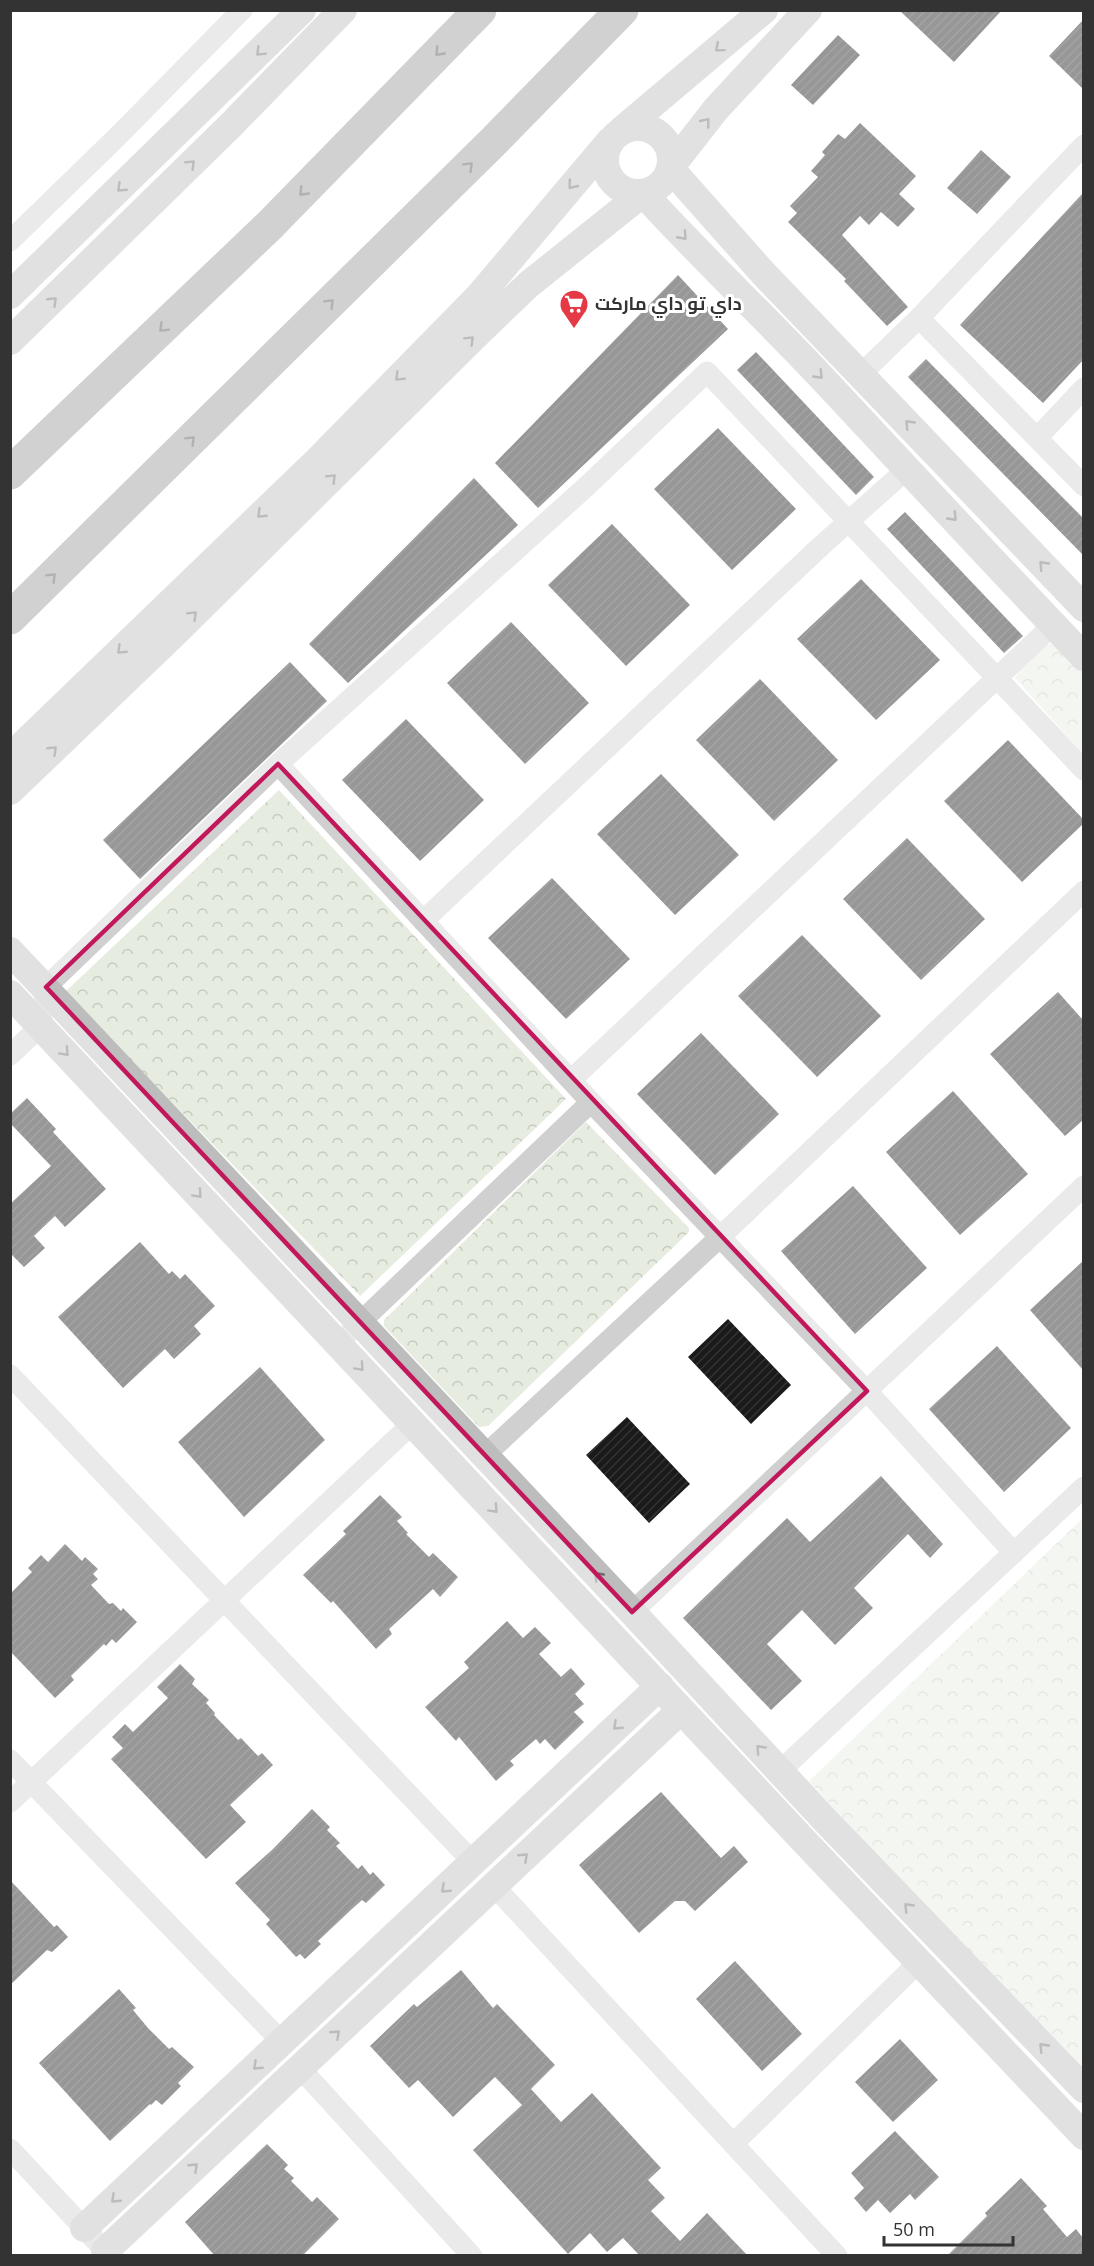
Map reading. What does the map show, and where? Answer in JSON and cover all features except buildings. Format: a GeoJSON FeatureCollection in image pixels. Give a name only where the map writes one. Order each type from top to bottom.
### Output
{"type":"FeatureCollection","features":[{"type":"Feature","properties":{"kind":"highway"},"geometry":{"type":"LineString","coordinates":[[10,473],[270,225],[480,10]]}},
{"type":"Feature","properties":{"kind":"highway"},"geometry":{"type":"LineString","coordinates":[[10,618],[486,150],[622,10]]}},
{"type":"Feature","properties":{"kind":"street"},"geometry":{"type":"LineString","coordinates":[[10,242],[242,10]]}},
{"type":"Feature","properties":{"kind":"street"},"geometry":{"type":"LineString","coordinates":[[10,295],[302,10]]}},
{"type":"Feature","properties":{"kind":"street"},"geometry":{"type":"LineString","coordinates":[[10,341],[230,126],[343,10]]}},
{"type":"Feature","properties":{"kind":"street"},"geometry":{"type":"LineString","coordinates":[[10,757],[316,461],[479,296],[616,135],[764,10]]}},
{"type":"Feature","properties":{"kind":"street"},"geometry":{"type":"LineString","coordinates":[[10,791],[174,634],[536,278],[643,193],[660,184],[716,109],[808,10]]}},
{"type":"Feature","properties":{"kind":"street"},"geometry":{"type":"LineString","coordinates":[[1083,608],[763,273],[670,168],[669,146],[663,137],[654,130],[644,127],[633,127],[616,135],[604,159],[610,178],[624,190],[643,193],[694,249],[741,294],[977,542],[1083,657]]}},
{"type":"Feature","properties":{"kind":"street"},"geometry":{"type":"LineString","coordinates":[[861,374],[918,318],[1083,145]]}},
{"type":"Feature","properties":{"kind":"street"},"geometry":{"type":"LineString","coordinates":[[741,294],[754,277],[763,273]]}},
{"type":"Feature","properties":{"kind":"street"},"geometry":{"type":"LineString","coordinates":[[918,318],[1083,486]]}},
{"type":"Feature","properties":{"kind":"street"},"geometry":{"type":"LineString","coordinates":[[10,1055],[41,1026],[46,987],[278,764],[579,493],[707,372],[1083,770]]}},
{"type":"Feature","properties":{"kind":"street"},"geometry":{"type":"LineString","coordinates":[[1037,438],[1083,388]]}},
{"type":"Feature","properties":{"kind":"street"},"geometry":{"type":"LineString","coordinates":[[423,921],[906,470]]}},
{"type":"Feature","properties":{"kind":"street"},"geometry":{"type":"LineString","coordinates":[[977,542],[1000,519]]}},
{"type":"Feature","properties":{"kind":"street"},"geometry":{"type":"LineString","coordinates":[[571,1080],[1053,625]]}},
{"type":"Feature","properties":{"kind":"street"},"geometry":{"type":"LineString","coordinates":[[278,764],[718,1238],[867,1391],[1014,1553]]}},
{"type":"Feature","properties":{"kind":"street"},"geometry":{"type":"LineString","coordinates":[[484,1456],[718,1238],[1083,891]]}},
{"type":"Feature","properties":{"kind":"street"},"geometry":{"type":"LineString","coordinates":[[10,951],[632,1612],[825,1821],[1083,2089]]}},
{"type":"Feature","properties":{"kind":"street"},"geometry":{"type":"LineString","coordinates":[[10,994],[1083,2136]]}},
{"type":"Feature","properties":{"kind":"street"},"geometry":{"type":"LineString","coordinates":[[338,1344],[591,1102]]}},
{"type":"Feature","properties":{"kind":"street"},"geometry":{"type":"LineString","coordinates":[[632,1612],[1083,1186]]}},
{"type":"Feature","properties":{"kind":"street"},"geometry":{"type":"LineString","coordinates":[[10,1375],[473,1862]]}},
{"type":"Feature","properties":{"kind":"street"},"geometry":{"type":"LineString","coordinates":[[10,1802],[413,1423]]}},
{"type":"Feature","properties":{"kind":"street"},"geometry":{"type":"LineString","coordinates":[[780,1771],[1083,1487]]}},
{"type":"Feature","properties":{"kind":"street"},"geometry":{"type":"LineString","coordinates":[[84,2228],[660,1686]]}},
{"type":"Feature","properties":{"kind":"street"},"geometry":{"type":"LineString","coordinates":[[10,2149],[108,2253],[396,1977],[681,1710]]}},
{"type":"Feature","properties":{"kind":"street"},"geometry":{"type":"LineString","coordinates":[[10,1760],[282,2042]]}},
{"type":"Feature","properties":{"kind":"street"},"geometry":{"type":"LineString","coordinates":[[804,1841],[825,1821]]}},
{"type":"Feature","properties":{"kind":"street"},"geometry":{"type":"LineString","coordinates":[[494,1886],[837,2256]]}},
{"type":"Feature","properties":{"kind":"street"},"geometry":{"type":"LineString","coordinates":[[375,1954],[396,1977]]}},
{"type":"Feature","properties":{"kind":"street"},"geometry":{"type":"LineString","coordinates":[[732,2144],[920,1962]]}},
{"type":"Feature","properties":{"kind":"street"},"geometry":{"type":"LineString","coordinates":[[300,2068],[472,2256]]}},
{"type":"Feature","properties":{"kind":"highlighted area"},"geometry":{"type":"Polygon","coordinates":[[[278,764],[867,1391],[632,1612],[46,987],[278,764]]]}},
{"type":"Feature","properties":{"kind":"green space"},"geometry":{"type":"Polygon","coordinates":[[[1052,643],[1061,648],[1083,672],[1083,754],[1015,678],[1030,658],[1052,643]]]}},
{"type":"Feature","properties":{"kind":"green space"},"geometry":{"type":"Polygon","coordinates":[[[279,790],[566,1099],[360,1296],[65,992],[279,790]]]}},
{"type":"Feature","properties":{"kind":"green space"},"geometry":{"type":"Polygon","coordinates":[[[586,1122],[689,1228],[689,1232],[488,1426],[479,1427],[384,1326],[384,1320],[586,1122]]]}},
{"type":"Feature","properties":{"kind":"green space"},"geometry":{"type":"Polygon","coordinates":[[[1083,1518],[1083,2083],[809,1781],[1083,1518]]]}},
{"type":"Feature","properties":{"kind":"place","name":"داي تو داي ماركت"},"geometry":{"type":"Point","coordinates":[574,330]}}]}
